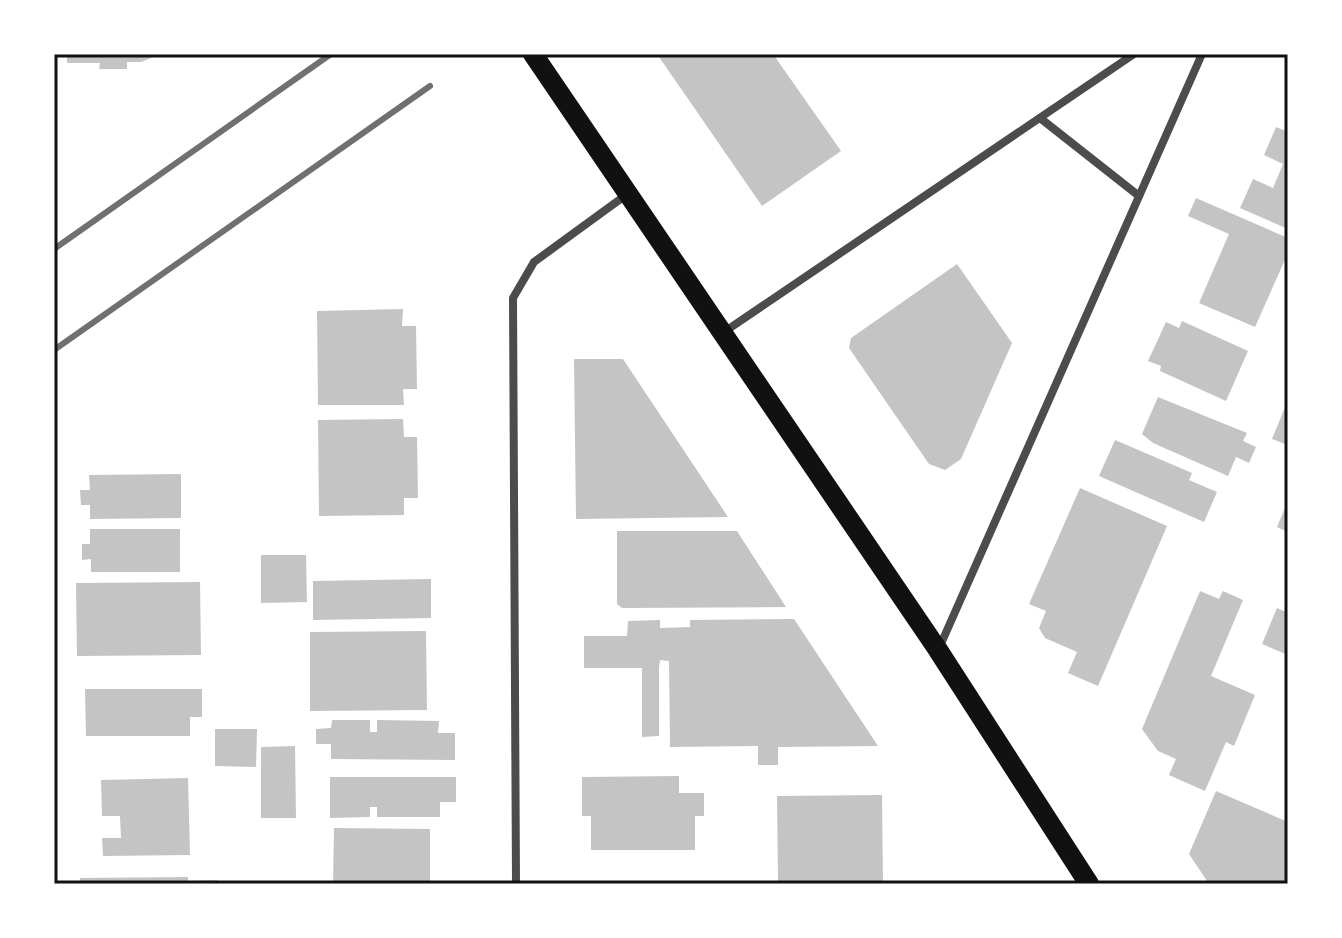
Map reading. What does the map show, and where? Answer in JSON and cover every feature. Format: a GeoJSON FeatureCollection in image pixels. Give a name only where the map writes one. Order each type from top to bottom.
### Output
{"type":"FeatureCollection","features":[{"type":"Feature","properties":{"kind":"main road"},"geometry":{"type":"LineString","coordinates":[[533,54],[938,650],[1089,884]]}},
{"type":"Feature","properties":{"kind":"street"},"geometry":{"type":"LineString","coordinates":[[724,332],[1134,54]]}},
{"type":"Feature","properties":{"kind":"street"},"geometry":{"type":"LineString","coordinates":[[938,650],[1202,54]]}},
{"type":"Feature","properties":{"kind":"street"},"geometry":{"type":"LineString","coordinates":[[1040,118],[1139,196]]}},
{"type":"Feature","properties":{"kind":"street"},"geometry":{"type":"LineString","coordinates":[[516,884],[513,298],[534,262],[627,194]]}},
{"type":"Feature","properties":{"kind":"building"},"geometry":{"type":"Polygon","coordinates":[[[67,54],[161,54],[141,62],[127,62],[127,69],[99,69],[100,63],[67,63],[67,54]]]}},
{"type":"Feature","properties":{"kind":"building"},"geometry":{"type":"Polygon","coordinates":[[[657,54],[773,54],[841,151],[762,206],[657,54]]]}},
{"type":"Feature","properties":{"kind":"building"},"geometry":{"type":"Polygon","coordinates":[[[1276,127],[1288,132],[1288,229],[1240,208],[1253,179],[1273,188],[1283,164],[1264,155],[1276,127]]]}},
{"type":"Feature","properties":{"kind":"building"},"geometry":{"type":"Polygon","coordinates":[[[1196,198],[1288,238],[1288,253],[1255,327],[1199,303],[1229,234],[1188,216],[1196,198]]]}},
{"type":"Feature","properties":{"kind":"building"},"geometry":{"type":"Polygon","coordinates":[[[957,264],[1012,343],[961,459],[945,470],[929,464],[849,348],[851,338],[957,264]]]}},
{"type":"Feature","properties":{"kind":"building"},"geometry":{"type":"Polygon","coordinates":[[[403,309],[402,326],[416,326],[417,389],[403,389],[404,405],[318,405],[317,311],[403,309]]]}},
{"type":"Feature","properties":{"kind":"building"},"geometry":{"type":"Polygon","coordinates":[[[1182,321],[1248,351],[1226,401],[1160,371],[1161,366],[1148,361],[1166,322],[1179,328],[1182,321]]]}},
{"type":"Feature","properties":{"kind":"building"},"geometry":{"type":"Polygon","coordinates":[[[574,359],[623,359],[728,517],[576,519],[574,359]]]}},
{"type":"Feature","properties":{"kind":"building"},"geometry":{"type":"Polygon","coordinates":[[[1158,397],[1247,433],[1243,441],[1256,447],[1249,463],[1236,457],[1228,476],[1153,443],[1142,434],[1158,397]]]}},
{"type":"Feature","properties":{"kind":"building"},"geometry":{"type":"Polygon","coordinates":[[[1288,400],[1288,445],[1272,439],[1288,400]]]}},
{"type":"Feature","properties":{"kind":"building"},"geometry":{"type":"Polygon","coordinates":[[[403,419],[404,437],[417,437],[418,498],[404,498],[404,515],[319,516],[318,420],[403,419]]]}},
{"type":"Feature","properties":{"kind":"building"},"geometry":{"type":"Polygon","coordinates":[[[1115,440],[1192,473],[1189,480],[1217,492],[1204,522],[1099,476],[1115,440]]]}},
{"type":"Feature","properties":{"kind":"building"},"geometry":{"type":"Polygon","coordinates":[[[181,474],[181,518],[90,519],[90,505],[81,505],[80,490],[90,490],[89,475],[181,474]]]}},
{"type":"Feature","properties":{"kind":"building"},"geometry":{"type":"Polygon","coordinates":[[[1080,488],[1167,526],[1098,686],[1068,673],[1077,652],[1045,638],[1039,628],[1046,611],[1029,604],[1080,488]]]}},
{"type":"Feature","properties":{"kind":"building"},"geometry":{"type":"Polygon","coordinates":[[[1288,501],[1288,532],[1277,527],[1288,501]]]}},
{"type":"Feature","properties":{"kind":"building"},"geometry":{"type":"Polygon","coordinates":[[[90,529],[180,529],[180,572],[91,572],[91,559],[82,560],[82,544],[90,544],[90,529]]]}},
{"type":"Feature","properties":{"kind":"building"},"geometry":{"type":"Polygon","coordinates":[[[617,531],[737,531],[786,607],[622,608],[617,604],[617,531]]]}},
{"type":"Feature","properties":{"kind":"building"},"geometry":{"type":"Polygon","coordinates":[[[261,555],[306,555],[307,602],[261,603],[261,555]]]}},
{"type":"Feature","properties":{"kind":"building"},"geometry":{"type":"Polygon","coordinates":[[[431,579],[431,618],[313,620],[313,581],[431,579]]]}},
{"type":"Feature","properties":{"kind":"building"},"geometry":{"type":"Polygon","coordinates":[[[200,582],[201,655],[77,656],[76,583],[200,582]]]}},
{"type":"Feature","properties":{"kind":"building"},"geometry":{"type":"Polygon","coordinates":[[[1200,591],[1219,599],[1223,591],[1243,600],[1211,676],[1255,695],[1234,746],[1226,742],[1205,791],[1169,775],[1176,759],[1158,751],[1142,729],[1200,591]]]}},
{"type":"Feature","properties":{"kind":"building"},"geometry":{"type":"Polygon","coordinates":[[[1277,608],[1288,613],[1288,655],[1262,644],[1277,608]]]}},
{"type":"Feature","properties":{"kind":"building"},"geometry":{"type":"Polygon","coordinates":[[[794,619],[878,746],[778,747],[778,765],[758,765],[758,746],[670,747],[669,661],[660,660],[659,736],[642,737],[642,668],[584,668],[584,636],[627,636],[628,621],[660,620],[660,628],[690,627],[690,620],[794,619]]]}},
{"type":"Feature","properties":{"kind":"building"},"geometry":{"type":"Polygon","coordinates":[[[426,631],[427,710],[310,711],[310,632],[426,631]]]}},
{"type":"Feature","properties":{"kind":"building"},"geometry":{"type":"Polygon","coordinates":[[[85,689],[202,689],[202,717],[190,717],[190,736],[86,736],[85,689]]]}},
{"type":"Feature","properties":{"kind":"building"},"geometry":{"type":"Polygon","coordinates":[[[332,720],[370,720],[370,732],[377,732],[377,720],[439,721],[438,733],[455,733],[455,760],[331,759],[331,744],[316,744],[316,729],[331,728],[332,720]]]}},
{"type":"Feature","properties":{"kind":"building"},"geometry":{"type":"Polygon","coordinates":[[[215,729],[257,729],[256,767],[215,766],[215,729]]]}},
{"type":"Feature","properties":{"kind":"building"},"geometry":{"type":"Polygon","coordinates":[[[295,746],[296,818],[261,818],[261,747],[295,746]]]}},
{"type":"Feature","properties":{"kind":"building"},"geometry":{"type":"Polygon","coordinates":[[[679,776],[679,793],[704,793],[704,816],[695,816],[695,850],[591,850],[591,816],[582,816],[582,777],[679,776]]]}},
{"type":"Feature","properties":{"kind":"building"},"geometry":{"type":"Polygon","coordinates":[[[330,777],[456,777],[456,802],[440,802],[440,817],[377,817],[377,807],[370,807],[370,817],[330,818],[330,777]]]}},
{"type":"Feature","properties":{"kind":"building"},"geometry":{"type":"Polygon","coordinates":[[[188,778],[190,855],[103,856],[102,838],[121,838],[120,816],[102,816],[101,780],[188,778]]]}},
{"type":"Feature","properties":{"kind":"building"},"geometry":{"type":"Polygon","coordinates":[[[1216,791],[1288,822],[1288,884],[1209,884],[1189,854],[1216,791]]]}},
{"type":"Feature","properties":{"kind":"building"},"geometry":{"type":"Polygon","coordinates":[[[882,795],[883,884],[778,884],[777,796],[882,795]]]}},
{"type":"Feature","properties":{"kind":"building"},"geometry":{"type":"Polygon","coordinates":[[[334,828],[430,829],[430,884],[333,884],[334,828]]]}},
{"type":"Feature","properties":{"kind":"building"},"geometry":{"type":"Polygon","coordinates":[[[188,877],[188,881],[217,880],[217,884],[80,884],[80,878],[188,877]]]}},
{"type":"Feature","properties":{"kind":"railway"},"geometry":{"type":"LineString","coordinates":[[54,249],[331,54]]}},
{"type":"Feature","properties":{"kind":"railway"},"geometry":{"type":"LineString","coordinates":[[54,350],[430,86]]}}]}
